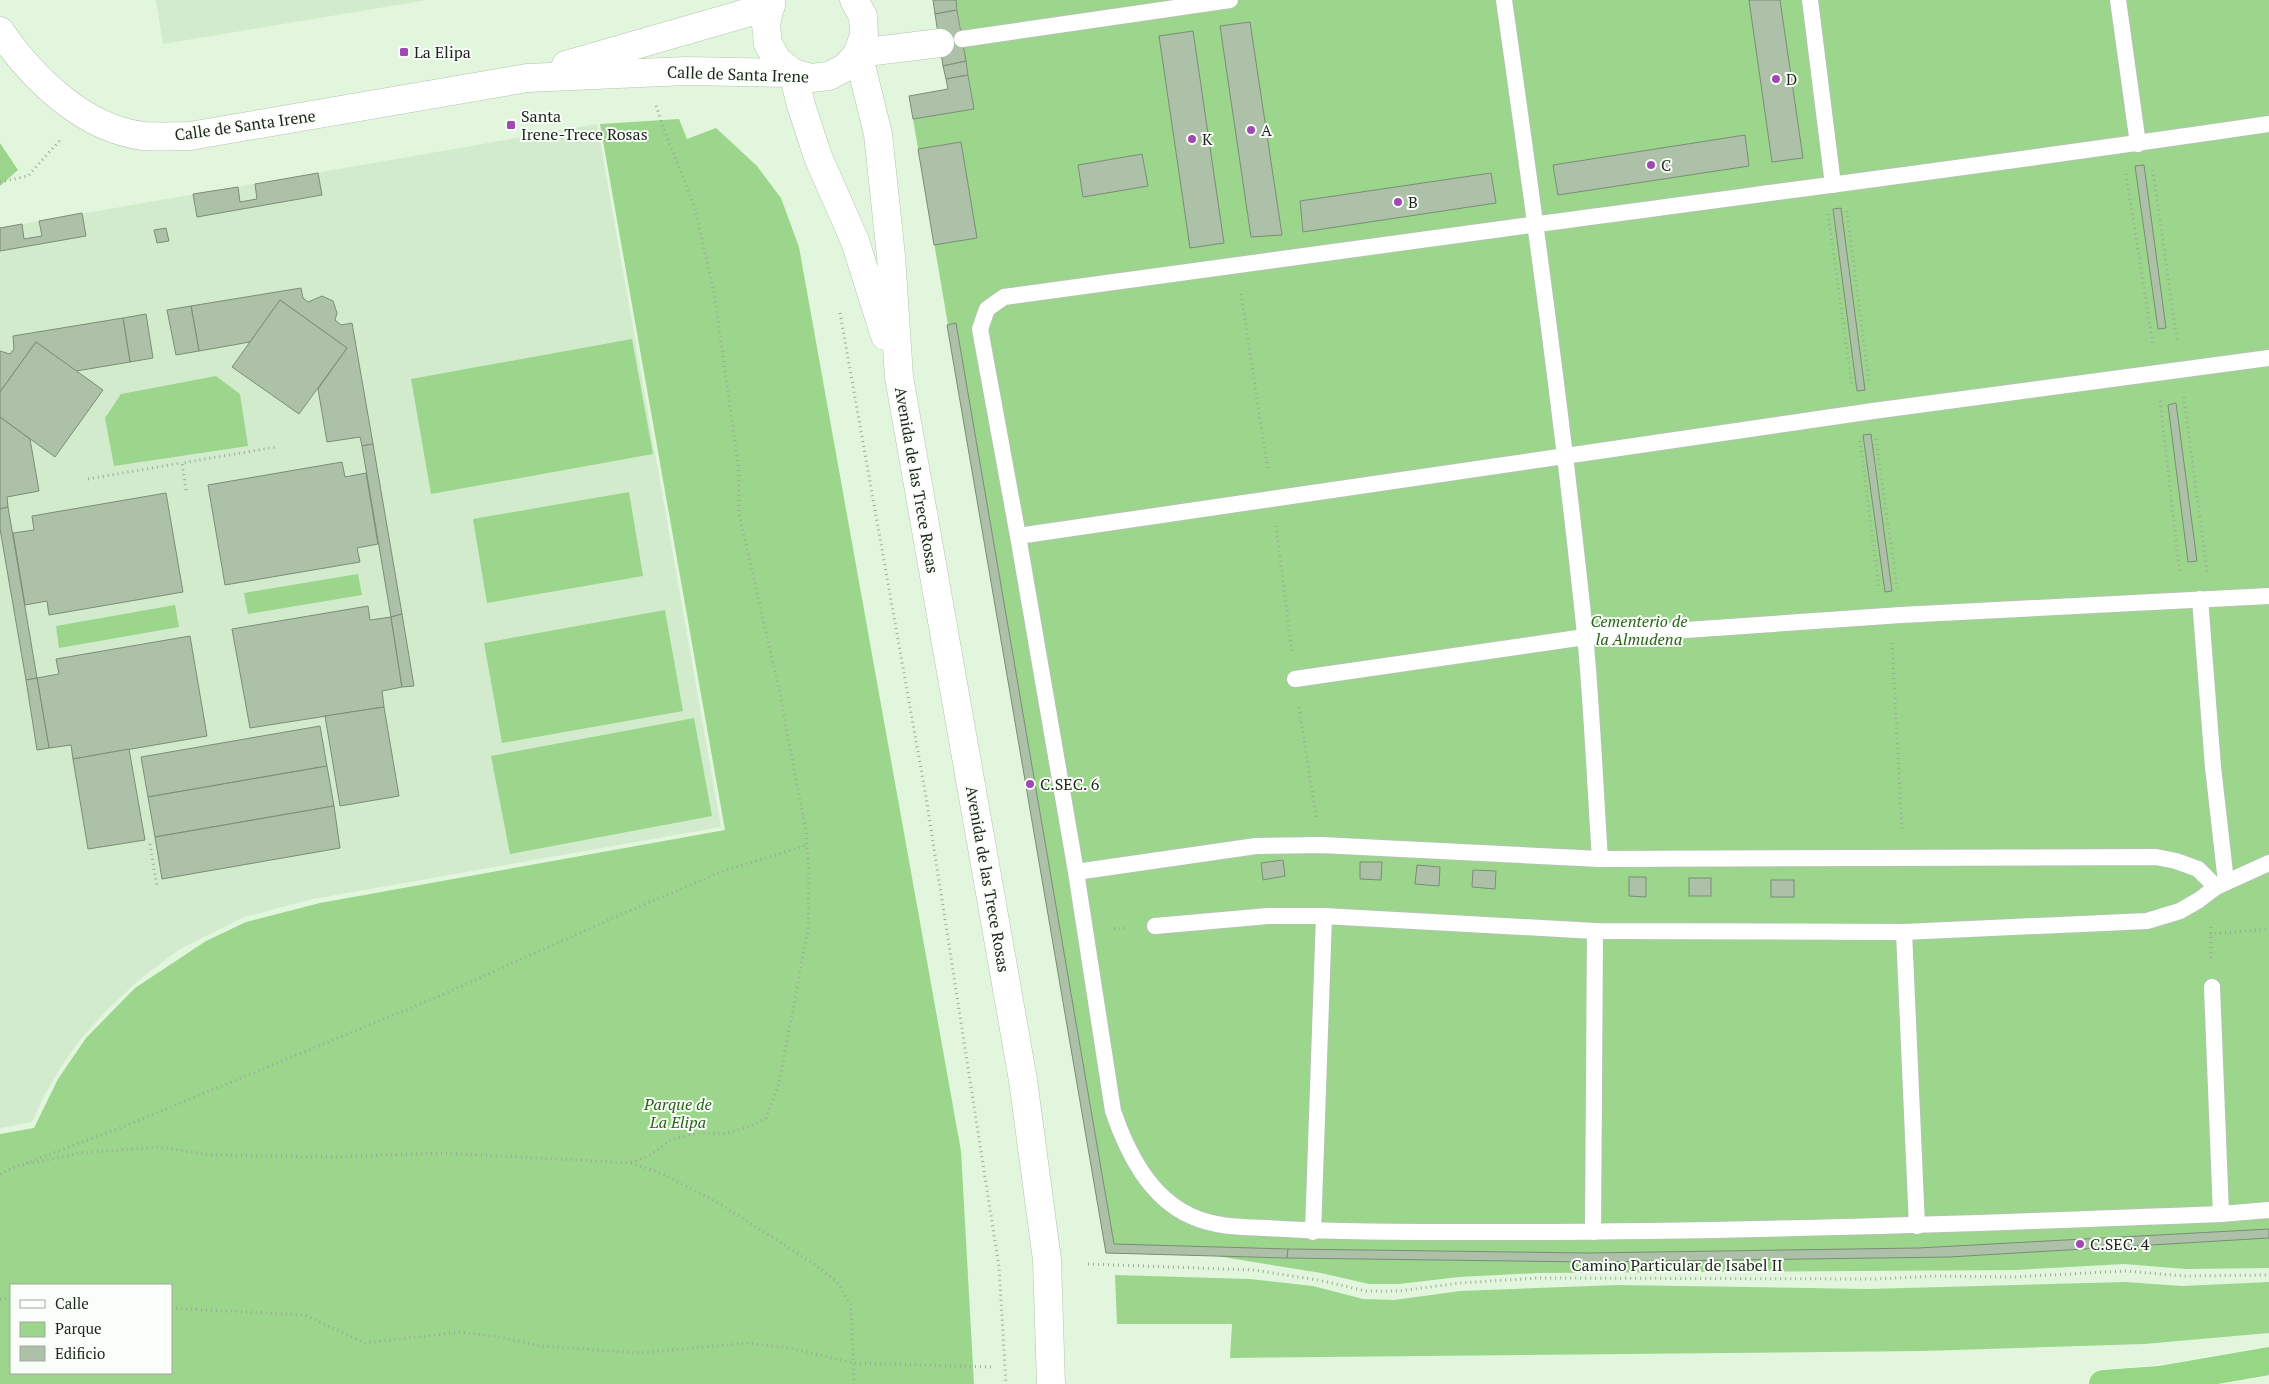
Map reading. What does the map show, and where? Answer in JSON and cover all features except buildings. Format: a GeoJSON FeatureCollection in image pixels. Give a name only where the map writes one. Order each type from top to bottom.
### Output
{"type":"FeatureCollection","features":[{"type":"Feature","properties":{"kind":"highway"},"geometry":{"type":"LineString","coordinates":[[2103,1384],[2159,1380],[2269,1361]]}},
{"type":"Feature","properties":{"kind":"street","name":"Avenida de las Trece Rosas"},"geometry":{"type":"LineString","coordinates":[[854,0],[863,16],[864,35],[858,53],[878,134],[899,377],[1023,1080],[1047,1260],[1051,1384]]}},
{"type":"Feature","properties":{"kind":"street"},"geometry":{"type":"LineString","coordinates":[[773,2],[766,25],[768,44],[778,61],[793,73]]}},
{"type":"Feature","properties":{"kind":"street","name":"Calle de Santa Irene"},"geometry":{"type":"LineString","coordinates":[[527,78],[617,49],[729,20],[773,2]]}},
{"type":"Feature","properties":{"kind":"street","name":"Calle de Santa Irene"},"geometry":{"type":"LineString","coordinates":[[0,31],[11,48],[55,94],[105,126],[143,136],[190,136],[527,78],[647,72],[793,73],[811,78],[830,76],[846,67],[858,53]]}},
{"type":"Feature","properties":{"kind":"street"},"geometry":{"type":"LineString","coordinates":[[858,53],[951,41]]}},
{"type":"Feature","properties":{"kind":"street","name":"Avenida de las Trece Rosas"},"geometry":{"type":"LineString","coordinates":[[793,73],[818,157],[855,241],[899,377]]}},
{"type":"Feature","properties":{"kind":"lane"},"geometry":{"type":"LineString","coordinates":[[951,41],[1230,0]]}},
{"type":"Feature","properties":{"kind":"lane"},"geometry":{"type":"LineString","coordinates":[[1504,0],[1536,225],[1565,455],[1585,636],[1600,859]]}},
{"type":"Feature","properties":{"kind":"lane"},"geometry":{"type":"LineString","coordinates":[[1810,0],[1834,185]]}},
{"type":"Feature","properties":{"kind":"lane"},"geometry":{"type":"LineString","coordinates":[[2118,0],[2143,143]]}},
{"type":"Feature","properties":{"kind":"lane"},"geometry":{"type":"LineString","coordinates":[[2269,124],[2122,146],[1004,297],[987,309],[980,329],[1076,872],[1105,1070],[1113,1111],[1124,1141],[1142,1174],[1162,1196],[1190,1216],[1226,1227],[1313,1232],[1594,1232],[1917,1226],[2221,1214],[2269,1210]]}},
{"type":"Feature","properties":{"kind":"lane"},"geometry":{"type":"LineString","coordinates":[[1018,536],[1872,411],[2269,358]]}},
{"type":"Feature","properties":{"kind":"lane"},"geometry":{"type":"LineString","coordinates":[[1295,680],[1585,636],[1891,616],[2269,596]]}},
{"type":"Feature","properties":{"kind":"lane"},"geometry":{"type":"LineString","coordinates":[[2205,599],[2221,884]]}},
{"type":"Feature","properties":{"kind":"lane"},"geometry":{"type":"LineString","coordinates":[[1076,872],[1256,846],[1321,845],[1600,859],[1904,859],[2156,856],[2176,861],[2198,870],[2221,884]]}},
{"type":"Feature","properties":{"kind":"lane"},"geometry":{"type":"LineString","coordinates":[[1155,926],[1268,916],[1324,916],[1595,930],[1904,932],[2146,921],[2180,911],[2221,884],[2269,863]]}},
{"type":"Feature","properties":{"kind":"lane"},"geometry":{"type":"LineString","coordinates":[[1313,1232],[1324,916]]}},
{"type":"Feature","properties":{"kind":"lane"},"geometry":{"type":"LineString","coordinates":[[1594,1232],[1595,930]]}},
{"type":"Feature","properties":{"kind":"lane"},"geometry":{"type":"LineString","coordinates":[[1904,932],[1917,1226]]}},
{"type":"Feature","properties":{"kind":"lane"},"geometry":{"type":"LineString","coordinates":[[2212,987],[2221,1214]]}},
{"type":"Feature","properties":{"kind":"path"},"geometry":{"type":"LineString","coordinates":[[631,1163],[650,1155],[672,1139],[700,1133],[723,1134],[752,1126],[766,1118],[779,1083],[808,929],[809,874],[807,845],[779,689],[739,514],[739,472],[714,292],[694,205],[663,127],[647,72]]}},
{"type":"Feature","properties":{"kind":"path"},"geometry":{"type":"LineString","coordinates":[[0,182],[28,176],[48,155],[82,113]]}},
{"type":"Feature","properties":{"kind":"path"},"geometry":{"type":"LineString","coordinates":[[2143,143],[2181,371],[2205,599]]}},
{"type":"Feature","properties":{"kind":"path"},"geometry":{"type":"LineString","coordinates":[[2122,146],[2157,374],[2183,600]]}},
{"type":"Feature","properties":{"kind":"path"},"geometry":{"type":"LineString","coordinates":[[1237,267],[1272,498],[1295,680],[1321,845]]}},
{"type":"Feature","properties":{"kind":"path"},"geometry":{"type":"LineString","coordinates":[[839,307],[926,797],[993,1227],[999,1266],[1006,1384]]}},
{"type":"Feature","properties":{"kind":"path"},"geometry":{"type":"LineString","coordinates":[[88,479],[276,447]]}},
{"type":"Feature","properties":{"kind":"path"},"geometry":{"type":"LineString","coordinates":[[182,463],[186,490]]}},
{"type":"Feature","properties":{"kind":"path"},"geometry":{"type":"LineString","coordinates":[[1891,616],[1904,859]]}},
{"type":"Feature","properties":{"kind":"path"},"geometry":{"type":"LineString","coordinates":[[150,844],[157,887]]}},
{"type":"Feature","properties":{"kind":"path"},"geometry":{"type":"LineString","coordinates":[[0,1174],[133,1123],[428,1001],[630,910],[721,872],[807,845]]}},
{"type":"Feature","properties":{"kind":"path"},"geometry":{"type":"LineString","coordinates":[[1086,932],[1155,926]]}},
{"type":"Feature","properties":{"kind":"path"},"geometry":{"type":"LineString","coordinates":[[2210,934],[2269,929]]}},
{"type":"Feature","properties":{"kind":"path"},"geometry":{"type":"LineString","coordinates":[[17,1166],[80,1153],[159,1147],[212,1156],[333,1157],[445,1153],[631,1163],[663,1174],[720,1204],[814,1264],[837,1282],[851,1305],[854,1384]]}},
{"type":"Feature","properties":{"kind":"path","name":"Camino Particular de Isabel II"},"geometry":{"type":"LineString","coordinates":[[1088,1264],[1254,1270],[1366,1290],[1399,1291],[1460,1283],[1538,1278],[1874,1279],[2125,1271],[2185,1276],[2269,1274]]}},
{"type":"Feature","properties":{"kind":"path"},"geometry":{"type":"LineString","coordinates":[[172,1308],[305,1315],[365,1343],[460,1332],[499,1337],[541,1346],[640,1353],[746,1343],[789,1348],[853,1363],[991,1367]]}},
{"type":"Feature","properties":{"kind":"shaded area"},"geometry":{"type":"Polygon","coordinates":[[[156,0],[427,0],[163,44],[156,0]]]}},
{"type":"Feature","properties":{"kind":"shaded area"},"geometry":{"type":"Polygon","coordinates":[[[597,124],[721,827],[313,899],[244,917],[180,949],[141,978],[83,1036],[62,1065],[32,1122],[0,1128],[0,228],[597,124]]]}},
{"type":"Feature","properties":{"kind":"green space","name":"Cementerio de la Almudena"},"geometry":{"type":"Polygon","coordinates":[[[956,0],[2269,0],[2269,1268],[2186,1269],[2124,1264],[2016,1270],[1537,1273],[1459,1277],[1399,1284],[1369,1284],[1321,1273],[1217,1256],[1106,1253],[913,119],[974,108],[956,0]]]}},
{"type":"Feature","properties":{"kind":"green space","name":"Parque de La Elipa"},"geometry":{"type":"Polygon","coordinates":[[[679,119],[687,139],[716,128],[757,166],[781,198],[799,247],[961,1151],[974,1384],[0,1384],[0,1134],[34,1128],[58,1079],[86,1038],[135,988],[206,941],[246,922],[320,903],[725,830],[600,124],[679,119]]]}},
{"type":"Feature","properties":{"kind":"green space"},"geometry":{"type":"Polygon","coordinates":[[[0,143],[18,170],[0,186],[0,143]]]}},
{"type":"Feature","properties":{"kind":"green space"},"geometry":{"type":"Polygon","coordinates":[[[632,339],[653,454],[431,494],[411,379],[632,339]]]}},
{"type":"Feature","properties":{"kind":"green space"},"geometry":{"type":"Polygon","coordinates":[[[216,376],[240,394],[248,446],[114,466],[105,418],[121,394],[216,376]]]}},
{"type":"Feature","properties":{"kind":"green space"},"geometry":{"type":"Polygon","coordinates":[[[629,492],[643,576],[487,603],[473,519],[629,492]]]}},
{"type":"Feature","properties":{"kind":"green space"},"geometry":{"type":"Polygon","coordinates":[[[358,574],[362,595],[248,614],[244,593],[358,574]]]}},
{"type":"Feature","properties":{"kind":"green space"},"geometry":{"type":"Polygon","coordinates":[[[175,605],[179,627],[59,648],[56,626],[175,605]]]}},
{"type":"Feature","properties":{"kind":"green space"},"geometry":{"type":"Polygon","coordinates":[[[665,610],[683,711],[502,743],[484,643],[665,610]]]}},
{"type":"Feature","properties":{"kind":"green space"},"geometry":{"type":"Polygon","coordinates":[[[694,718],[712,816],[510,854],[491,756],[694,718]]]}},
{"type":"Feature","properties":{"kind":"green space"},"geometry":{"type":"Polygon","coordinates":[[[1115,1275],[1250,1279],[1313,1286],[1363,1299],[1394,1300],[1460,1291],[1617,1285],[1868,1289],[2125,1282],[2182,1286],[2269,1282],[2269,1333],[2144,1344],[1921,1351],[1230,1358],[1232,1324],[1117,1324],[1115,1275]]]}},
{"type":"Feature","properties":{"kind":"place","name":"La Elipa"},"geometry":{"type":"Point","coordinates":[404,52]}},
{"type":"Feature","properties":{"kind":"place","name":"D"},"geometry":{"type":"Point","coordinates":[1776,79]}},
{"type":"Feature","properties":{"kind":"place","name":"Santa Irene-Trece Rosas"},"geometry":{"type":"Point","coordinates":[511,125]}},
{"type":"Feature","properties":{"kind":"place","name":"A"},"geometry":{"type":"Point","coordinates":[1251,130]}},
{"type":"Feature","properties":{"kind":"place","name":"K"},"geometry":{"type":"Point","coordinates":[1192,139]}},
{"type":"Feature","properties":{"kind":"place","name":"C"},"geometry":{"type":"Point","coordinates":[1651,165]}},
{"type":"Feature","properties":{"kind":"place","name":"B"},"geometry":{"type":"Point","coordinates":[1398,202]}},
{"type":"Feature","properties":{"kind":"place","name":"C.SEC. 6"},"geometry":{"type":"Point","coordinates":[1030,784]}},
{"type":"Feature","properties":{"kind":"place","name":"C.SEC. 4"},"geometry":{"type":"Point","coordinates":[2080,1244]}}]}
